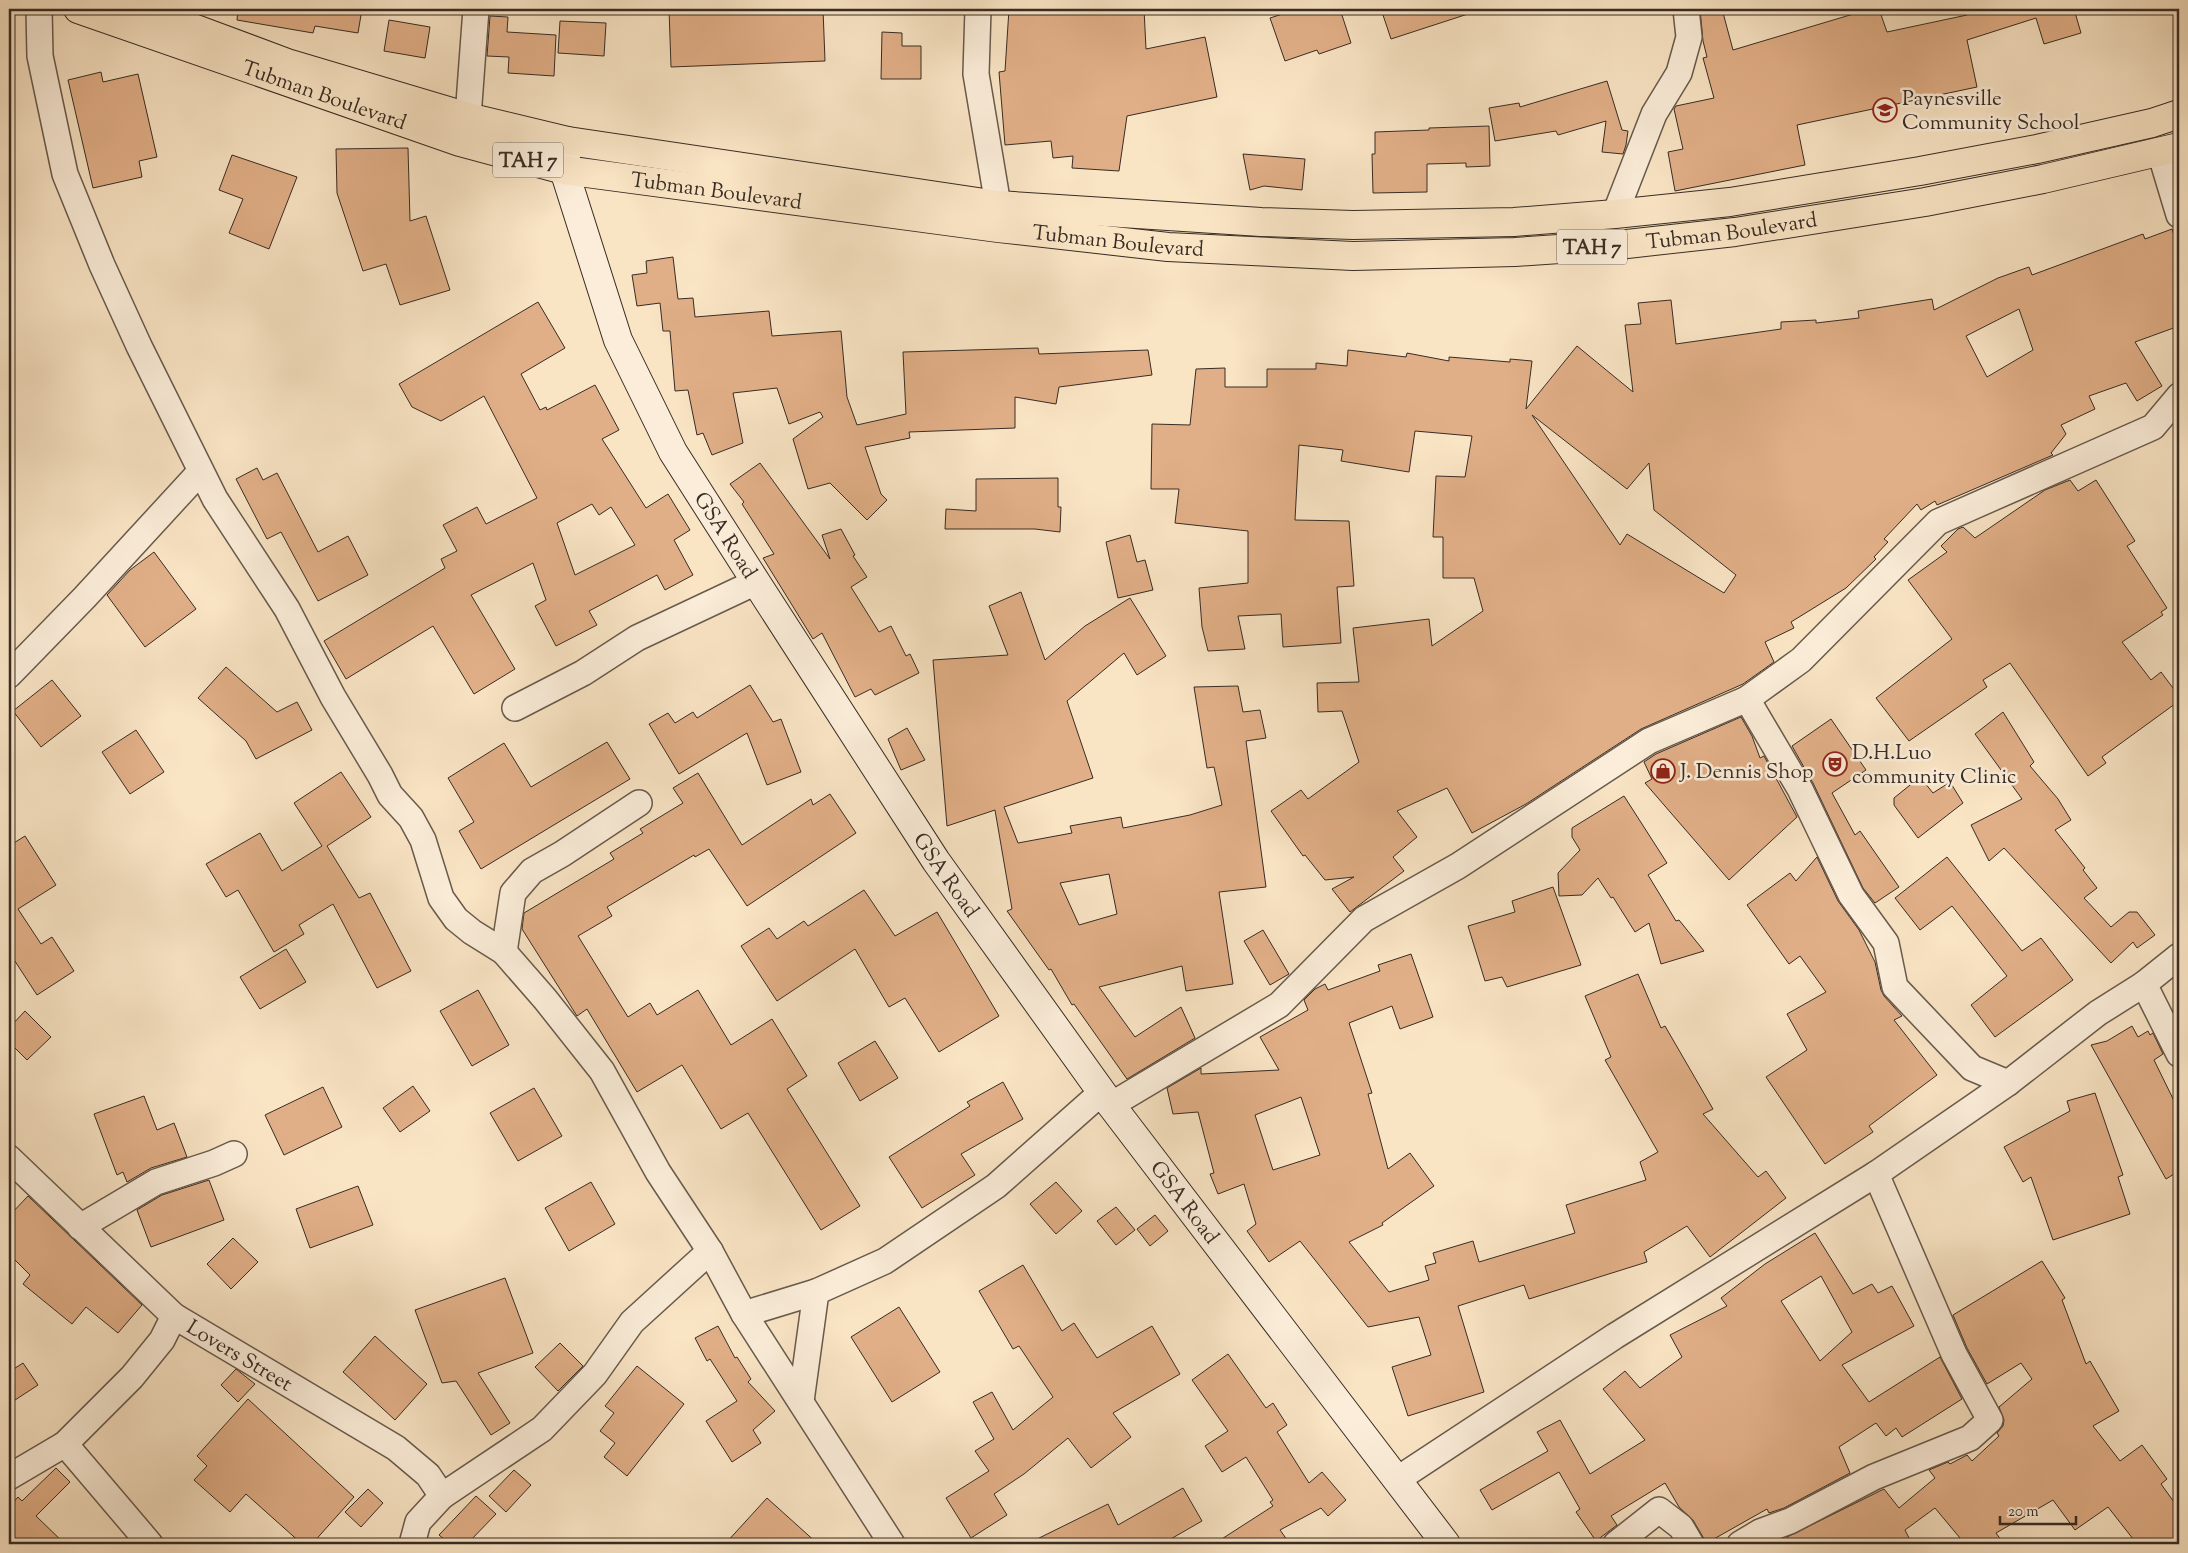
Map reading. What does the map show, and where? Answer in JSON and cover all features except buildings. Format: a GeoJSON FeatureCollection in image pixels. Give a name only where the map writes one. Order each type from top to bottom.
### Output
{"type":"FeatureCollection","features":[{"type":"Feature","properties":{"kind":"highway","name":"Tubman Boulevard"},"geometry":{"type":"LineString","coordinates":[[78,9],[460,142],[564,170],[998,228],[1168,247],[1353,256],[1515,252],[1618,245],[1734,232],[1925,202],[2043,179],[2170,149]]}},
{"type":"Feature","properties":{"kind":"highway","name":"Tubman Boulevard"},"geometry":{"type":"LineString","coordinates":[[142,9],[290,64],[468,117],[568,141],[998,205],[1261,222],[1354,226],[1514,222],[1730,202],[1920,171],[2037,149],[2152,123],[2179,114]]}},
{"type":"Feature","properties":{"kind":"street"},"geometry":{"type":"LineString","coordinates":[[39,9],[40,56],[65,174],[102,265],[200,472],[215,499],[287,609],[333,697],[390,795],[410,818],[423,840],[441,898],[456,919],[472,932],[504,952],[545,999],[602,1070],[658,1172],[710,1251],[744,1314],[801,1401],[840,1466],[892,1544]]}},
{"type":"Feature","properties":{"kind":"street"},"geometry":{"type":"LineString","coordinates":[[468,117],[476,9]]}},
{"type":"Feature","properties":{"kind":"street"},"geometry":{"type":"LineString","coordinates":[[978,9],[976,74],[998,205]]}},
{"type":"Feature","properties":{"kind":"street"},"geometry":{"type":"LineString","coordinates":[[1615,214],[1654,114],[1679,73],[1690,37],[1686,9]]}},
{"type":"Feature","properties":{"kind":"street","name":"GSA Road"},"geometry":{"type":"LineString","coordinates":[[568,141],[564,170],[618,340],[673,452],[936,861],[1106,1099],[1446,1544]]}},
{"type":"Feature","properties":{"kind":"street"},"geometry":{"type":"LineString","coordinates":[[2170,149],[2179,215]]}},
{"type":"Feature","properties":{"kind":"street"},"geometry":{"type":"LineString","coordinates":[[744,1314],[816,1292],[885,1261],[996,1186],[1106,1099],[1279,1005],[1364,919],[1458,866],[1648,741],[1747,699],[1801,660],[1938,522],[2153,427],[2179,396]]}},
{"type":"Feature","properties":{"kind":"street"},"geometry":{"type":"LineString","coordinates":[[9,675],[200,472]]}},
{"type":"Feature","properties":{"kind":"street"},"geometry":{"type":"LineString","coordinates":[[515,708],[583,674],[637,638],[756,582]]}},
{"type":"Feature","properties":{"kind":"street"},"geometry":{"type":"LineString","coordinates":[[1747,699],[1800,789],[1851,895],[1886,943],[1895,987],[1972,1068],[2008,1083]]}},
{"type":"Feature","properties":{"kind":"street"},"geometry":{"type":"LineString","coordinates":[[504,952],[513,893],[532,871],[562,854],[639,803]]}},
{"type":"Feature","properties":{"kind":"street"},"geometry":{"type":"LineString","coordinates":[[1398,1480],[1615,1336],[1876,1174],[2008,1083],[2098,1013],[2144,984],[2179,956]]}},
{"type":"Feature","properties":{"kind":"street"},"geometry":{"type":"LineString","coordinates":[[2144,984],[2179,1054]]}},
{"type":"Feature","properties":{"kind":"street"},"geometry":{"type":"LineString","coordinates":[[80,1227],[156,1182],[214,1163],[234,1154]]}},
{"type":"Feature","properties":{"kind":"street","name":"Lovers Street"},"geometry":{"type":"LineString","coordinates":[[9,1158],[174,1316],[396,1448],[428,1475],[442,1496]]}},
{"type":"Feature","properties":{"kind":"street"},"geometry":{"type":"LineString","coordinates":[[1740,1544],[1760,1532],[1790,1521],[1874,1477],[1970,1438],[1990,1420],[1954,1354],[1876,1174]]}},
{"type":"Feature","properties":{"kind":"street"},"geometry":{"type":"LineString","coordinates":[[412,1544],[418,1522],[442,1496],[542,1430],[595,1374],[632,1322],[710,1251]]}},
{"type":"Feature","properties":{"kind":"street"},"geometry":{"type":"LineString","coordinates":[[801,1401],[816,1292]]}},
{"type":"Feature","properties":{"kind":"street"},"geometry":{"type":"LineString","coordinates":[[9,1477],[65,1444],[132,1377],[162,1340],[174,1316]]}},
{"type":"Feature","properties":{"kind":"street"},"geometry":{"type":"LineString","coordinates":[[65,1444],[150,1544]]}},
{"type":"Feature","properties":{"kind":"street"},"geometry":{"type":"LineString","coordinates":[[1616,1544],[1659,1510],[1681,1527],[1691,1544]]}},
{"type":"Feature","properties":{"kind":"place","name":"Paynesville Community School"},"geometry":{"type":"Point","coordinates":[1885,110]}},
{"type":"Feature","properties":{"kind":"place","name":"D.H.Luo community Clinic"},"geometry":{"type":"Point","coordinates":[1835,764]}},
{"type":"Feature","properties":{"kind":"place","name":"J. Dennis Shop"},"geometry":{"type":"Point","coordinates":[1663,771]}}]}
